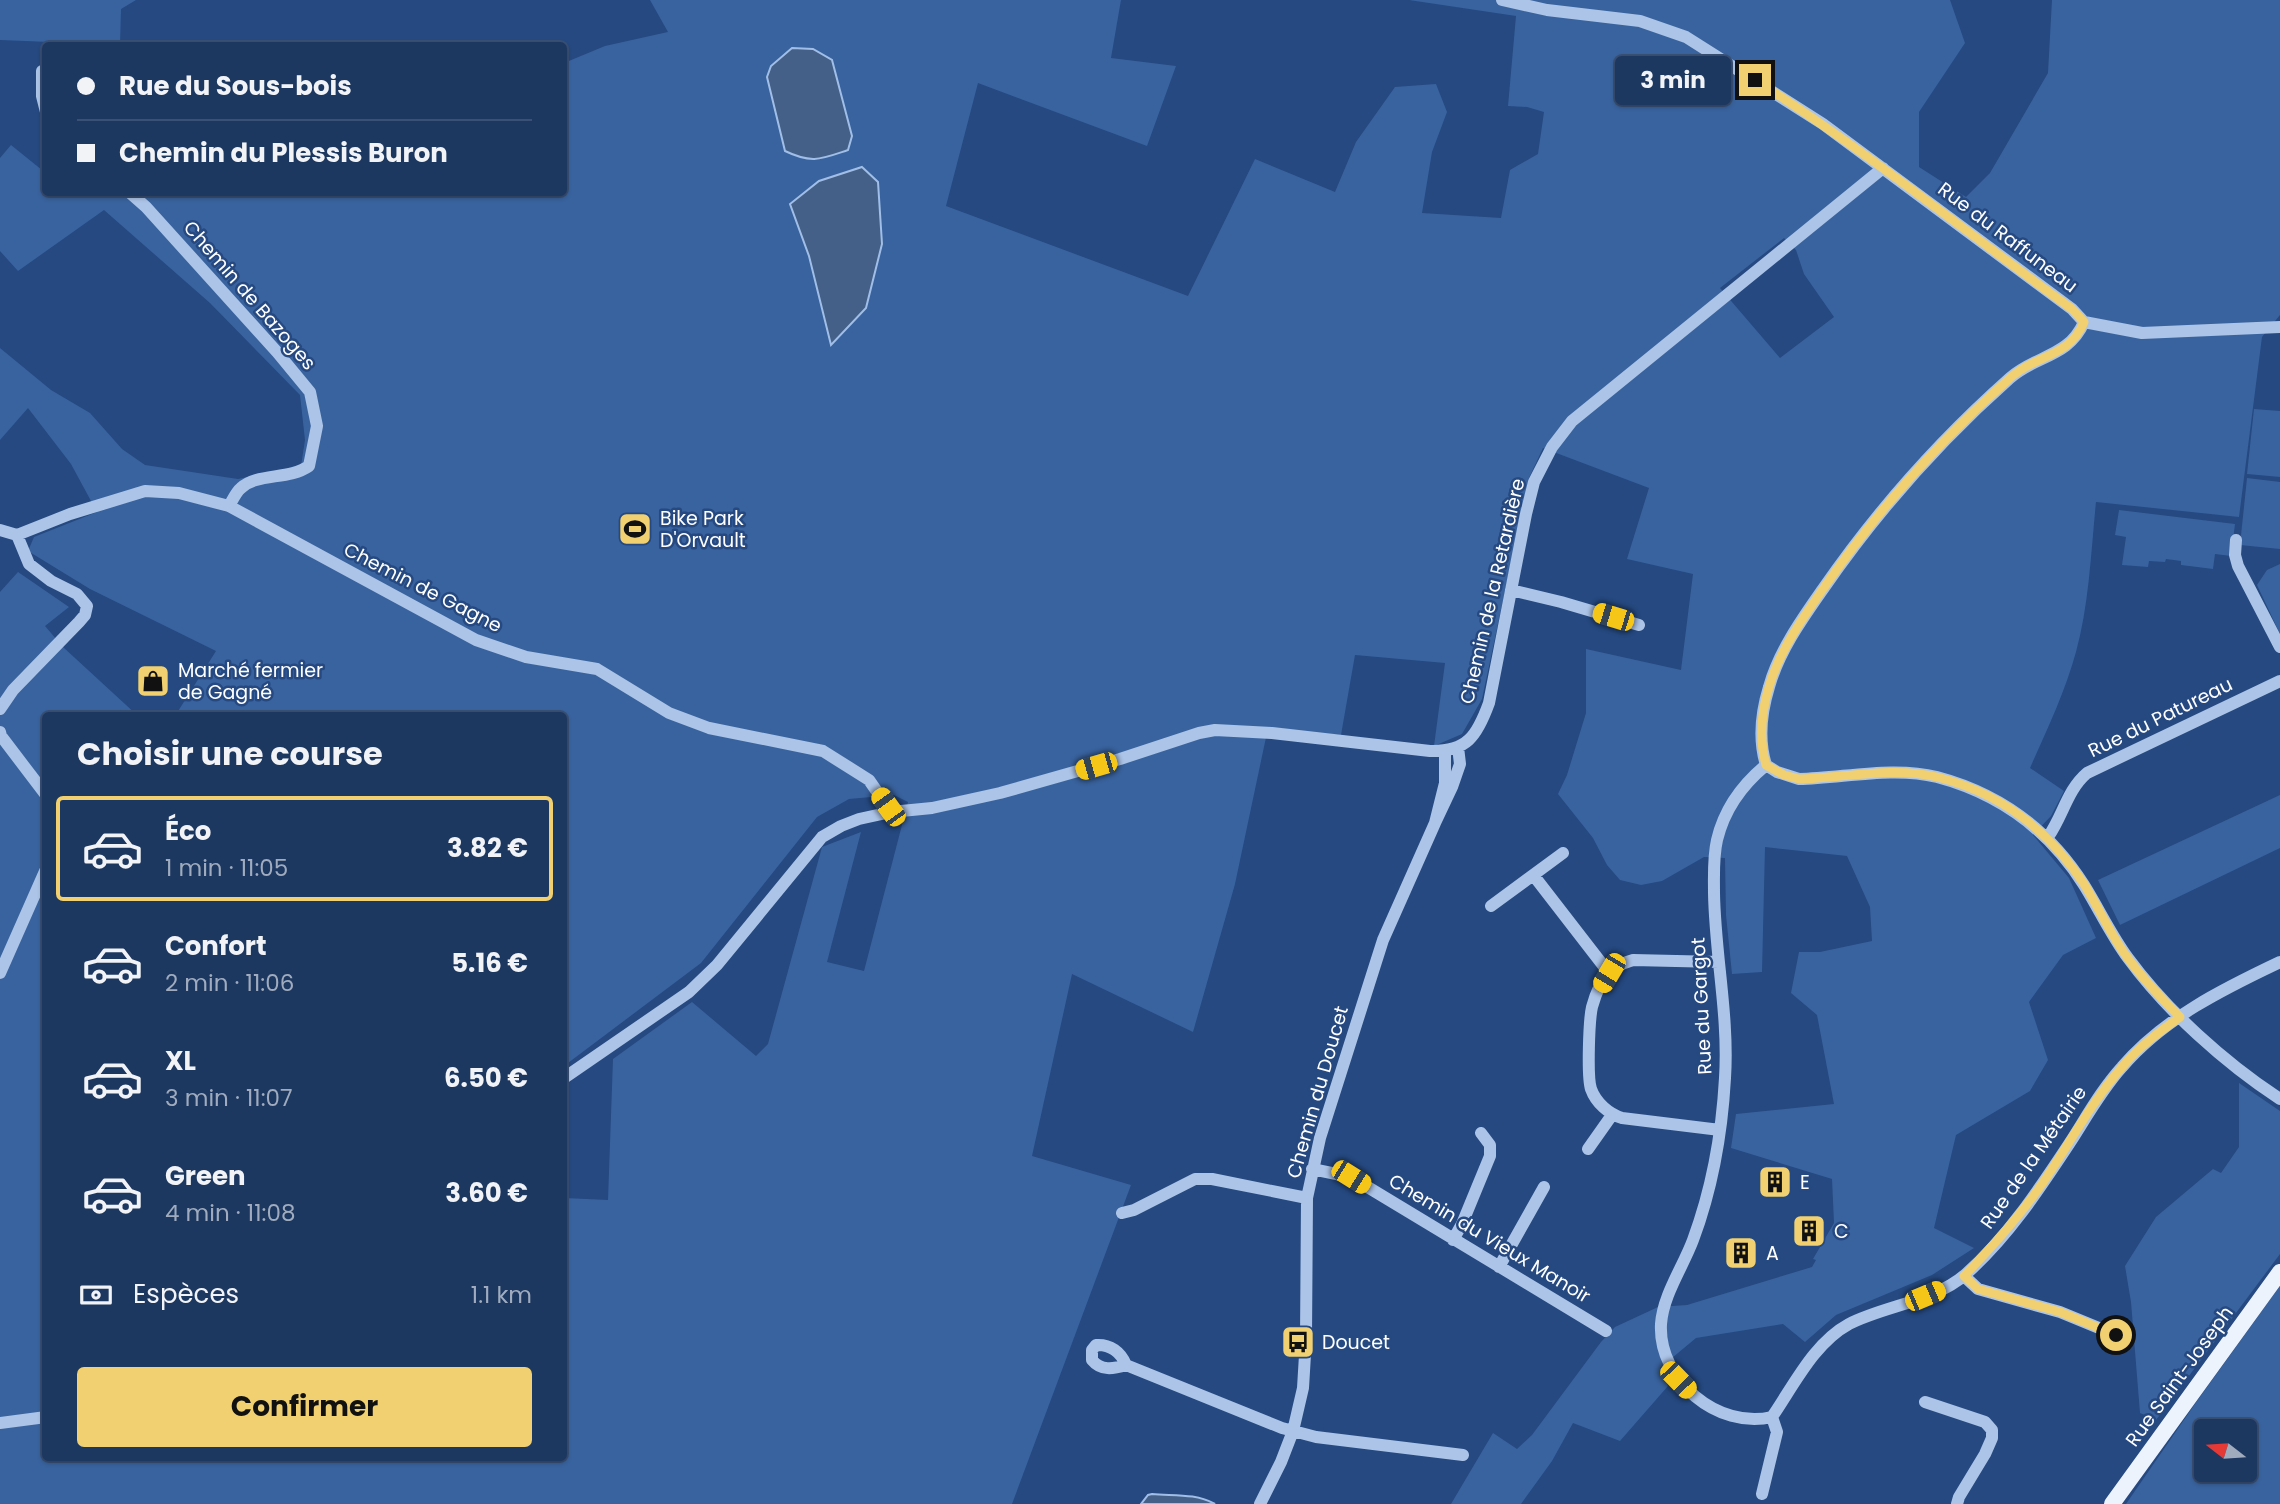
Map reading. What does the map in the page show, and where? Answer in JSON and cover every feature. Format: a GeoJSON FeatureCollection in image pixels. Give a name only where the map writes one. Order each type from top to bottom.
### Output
{"type":"FeatureCollection","features":[{"type":"Feature","properties":{"kind":"main road","name":"Rue Saint-Joseph"},"geometry":{"type":"LineString","coordinates":[[2112,1504],[2280,1272]]}},
{"type":"Feature","properties":{"kind":"street","name":"Rue du Raffuneau"},"geometry":{"type":"LineString","coordinates":[[1502,0],[1547,10],[1640,21],[1686,37],[1823,124],[2072,309],[2084,322]]}},
{"type":"Feature","properties":{"kind":"street"},"geometry":{"type":"LineString","coordinates":[[42,71],[42,96]]}},
{"type":"Feature","properties":{"kind":"street","name":"Chemin de la Retardière"},"geometry":{"type":"LineString","coordinates":[[567,1076],[689,992],[717,965],[822,837],[859,819],[891,812],[932,808],[1000,793],[1215,730],[1272,733],[1445,752],[1467,743],[1477,731],[1489,703],[1534,482],[1552,447],[1572,421],[1883,168]]}},
{"type":"Feature","properties":{"kind":"street","name":"Chemin de Bazoges"},"geometry":{"type":"LineString","coordinates":[[134,196],[146,206],[310,392],[317,426],[309,466],[300,472],[251,482],[240,488],[229,506]]}},
{"type":"Feature","properties":{"kind":"street"},"geometry":{"type":"LineString","coordinates":[[2280,327],[2143,332],[2084,322],[2079,335],[2069,346],[2018,371],[1976,408],[1912,475],[1854,544],[1801,621],[1769,685],[1762,716],[1761,747],[1766,765],[1784,775],[1799,779],[1908,774],[1937,777],[1969,788],[2033,824],[2048,837],[2085,886],[2109,930],[2150,986],[2234,1065],[2280,1098]]}},
{"type":"Feature","properties":{"kind":"street","name":"Chemin de Gagne"},"geometry":{"type":"LineString","coordinates":[[18,535],[70,514],[145,491],[179,493],[229,506],[476,640],[526,657],[597,668],[669,713],[709,728],[823,751],[869,780],[891,812]]}},
{"type":"Feature","properties":{"kind":"street"},"geometry":{"type":"LineString","coordinates":[[0,530],[18,535],[29,564],[51,581],[77,594],[87,606],[85,615],[13,690],[0,709]]}},
{"type":"Feature","properties":{"kind":"street"},"geometry":{"type":"LineString","coordinates":[[2236,540],[2235,555],[2238,566],[2280,647]]}},
{"type":"Feature","properties":{"kind":"street"},"geometry":{"type":"LineString","coordinates":[[1511,590],[1639,625]]}},
{"type":"Feature","properties":{"kind":"street","name":"Rue du Patureau"},"geometry":{"type":"LineString","coordinates":[[2048,837],[2056,827],[2077,782],[2087,774],[2280,681]]}},
{"type":"Feature","properties":{"kind":"street"},"geometry":{"type":"LineString","coordinates":[[0,732],[42,790]]}},
{"type":"Feature","properties":{"kind":"street","name":"Chemin du Doucet"},"geometry":{"type":"LineString","coordinates":[[1262,1500],[1293,1431],[1303,1388],[1307,1198],[1320,1138],[1383,940],[1460,764],[1458,747]]}},
{"type":"Feature","properties":{"kind":"street","name":"Chemin du Doucet"},"geometry":{"type":"LineString","coordinates":[[1435,823],[1445,783],[1445,752]]}},
{"type":"Feature","properties":{"kind":"street","name":"Rue du Gargot"},"geometry":{"type":"LineString","coordinates":[[1766,765],[1739,793],[1717,839],[1714,912],[1724,1022],[1725,1077],[1720,1130],[1710,1183],[1693,1239],[1669,1294],[1664,1310],[1662,1334],[1678,1380],[1694,1397],[1739,1418],[1759,1420],[1772,1417]]}},
{"type":"Feature","properties":{"kind":"street"},"geometry":{"type":"LineString","coordinates":[[1491,906],[1563,853]]}},
{"type":"Feature","properties":{"kind":"street"},"geometry":{"type":"LineString","coordinates":[[1534,876],[1609,973]]}},
{"type":"Feature","properties":{"kind":"street"},"geometry":{"type":"LineString","coordinates":[[0,973],[42,878]]}},
{"type":"Feature","properties":{"kind":"street"},"geometry":{"type":"LineString","coordinates":[[1719,962],[1633,960],[1620,964],[1609,973],[1592,1008],[1589,1078],[1591,1090],[1612,1115],[1720,1130]]}},
{"type":"Feature","properties":{"kind":"street"},"geometry":{"type":"LineString","coordinates":[[2180,1017],[2202,1001],[2280,962]]}},
{"type":"Feature","properties":{"kind":"street","name":"Rue de la Métairie"},"geometry":{"type":"LineString","coordinates":[[1772,1417],[1819,1347],[1833,1334],[1869,1316],[1940,1290],[1964,1276],[1999,1241],[2020,1214],[2101,1093],[2123,1066],[2148,1040],[2180,1017]]}},
{"type":"Feature","properties":{"kind":"street"},"geometry":{"type":"LineString","coordinates":[[1588,1149],[1612,1115]]}},
{"type":"Feature","properties":{"kind":"street"},"geometry":{"type":"LineString","coordinates":[[1453,1240],[1490,1156],[1490,1145],[1481,1133]]}},
{"type":"Feature","properties":{"kind":"street","name":"Chemin du Vieux Manoir"},"geometry":{"type":"LineString","coordinates":[[1312,1169],[1351,1177],[1606,1331]]}},
{"type":"Feature","properties":{"kind":"street"},"geometry":{"type":"LineString","coordinates":[[1122,1213],[1134,1210],[1195,1179],[1212,1179],[1307,1198]]}},
{"type":"Feature","properties":{"kind":"street"},"geometry":{"type":"LineString","coordinates":[[1499,1267],[1544,1187]]}},
{"type":"Feature","properties":{"kind":"street"},"geometry":{"type":"LineString","coordinates":[[1964,1276],[1978,1289],[2060,1312],[2116,1335]]}},
{"type":"Feature","properties":{"kind":"street"},"geometry":{"type":"LineString","coordinates":[[1126,1365],[1293,1431],[1316,1437],[1463,1455]]}},
{"type":"Feature","properties":{"kind":"street"},"geometry":{"type":"LineString","coordinates":[[1925,1402],[1985,1422],[1992,1430],[1992,1438],[1957,1504]]}},
{"type":"Feature","properties":{"kind":"street"},"geometry":{"type":"LineString","coordinates":[[1762,1494],[1777,1432],[1772,1417]]}},
{"type":"Feature","properties":{"kind":"street"},"geometry":{"type":"LineString","coordinates":[[0,1423],[42,1418]]}},
{"type":"Feature","properties":{"kind":"street"},"geometry":{"type":"LineString","coordinates":[[1262,1500],[1276,1504]]}},
{"type":"Feature","properties":{"kind":"shaded area"},"geometry":{"type":"Polygon","coordinates":[[[0,0],[136,0],[121,9],[120,42],[0,40],[0,0]]]}},
{"type":"Feature","properties":{"kind":"shaded area"},"geometry":{"type":"Polygon","coordinates":[[[650,0],[1121,0],[1111,58],[1176,66],[1147,146],[978,83],[946,206],[1188,296],[1255,159],[1335,192],[1356,142],[1395,87],[1436,84],[1447,112],[1432,152],[1422,213],[1501,218],[1510,170],[1538,154],[1544,112],[1527,107],[1508,106],[1516,16],[1409,0],[1950,0],[1965,43],[1919,112],[1919,167],[1966,197],[1990,173],[2048,73],[2052,0],[2280,0],[2280,315],[2262,337],[2239,517],[2096,502],[2087,597],[2076,652],[2061,696],[2030,768],[2064,791],[2051,816],[2033,835],[2069,878],[2096,938],[2063,955],[2029,1002],[2048,1060],[2030,1091],[1956,1135],[1934,1228],[1974,1248],[1932,1275],[1836,1315],[1805,1342],[1783,1324],[1696,1338],[1660,1368],[1668,1386],[1620,1441],[1573,1423],[1552,1461],[1521,1504],[1451,1504],[1493,1433],[1517,1449],[1532,1435],[1615,1327],[1658,1307],[1687,1305],[1812,1267],[1816,1260],[1813,1259],[1834,1223],[1832,1179],[1731,1148],[1736,1114],[1834,1104],[1817,1015],[1791,993],[1799,952],[1820,952],[1872,941],[1870,907],[1847,856],[1765,847],[1762,972],[1732,974],[1726,915],[1725,858],[1704,857],[1662,881],[1641,885],[1620,880],[1607,865],[1593,838],[1558,794],[1567,775],[1586,713],[1586,649],[1681,670],[1693,574],[1627,559],[1649,488],[1543,448],[1529,478],[1482,699],[1462,734],[1434,746],[1445,663],[1355,655],[1341,735],[1268,728],[1235,884],[1193,1032],[1072,974],[1032,1156],[1131,1185],[1012,1504],[0,1504],[0,592],[18,572],[69,607],[45,626],[63,647],[134,712],[42,712],[42,1461],[567,1461],[567,1198],[608,1200],[613,1059],[692,1002],[756,1056],[768,1044],[822,847],[861,832],[827,962],[864,971],[908,802],[894,795],[849,799],[817,817],[701,963],[567,1064],[567,712],[178,712],[216,651],[90,589],[28,551],[34,537],[97,512],[71,464],[28,408],[0,440],[0,348],[51,390],[90,413],[122,449],[145,465],[238,479],[301,466],[305,440],[300,395],[210,303],[104,210],[18,271],[0,251],[0,158],[11,145],[42,170],[42,196],[567,196],[567,62],[605,46],[668,32],[650,0]],[[862,167],[790,204],[809,256],[831,344],[866,307],[882,244],[878,182],[862,167]],[[1784,238],[1720,288],[1780,358],[1834,317],[1804,274],[1796,250],[1784,238]]]}},
{"type":"Feature","properties":{"kind":"shaded area"},"geometry":{"type":"Polygon","coordinates":[[[792,48],[813,49],[832,60],[852,136],[848,150],[816,159],[802,158],[785,151],[767,77],[771,66],[792,48]]]}},
{"type":"Feature","properties":{"kind":"shaded area"},"geometry":{"type":"Polygon","coordinates":[[[862,167],[878,182],[882,244],[866,308],[831,345],[809,256],[790,204],[819,181],[862,167]]]}},
{"type":"Feature","properties":{"kind":"shaded area"},"geometry":{"type":"Polygon","coordinates":[[[2254,409],[2280,411],[2280,477],[2247,474],[2254,409]]]}},
{"type":"Feature","properties":{"kind":"shaded area"},"geometry":{"type":"Polygon","coordinates":[[[2247,478],[2280,482],[2280,549],[2240,545],[2247,478]]]}},
{"type":"Feature","properties":{"kind":"shaded area"},"geometry":{"type":"Polygon","coordinates":[[[2119,510],[2235,524],[2231,556],[2215,554],[2213,569],[2181,565],[2181,561],[2166,559],[2165,562],[2149,561],[2148,567],[2122,565],[2126,537],[2115,535],[2119,510]]]}},
{"type":"Feature","properties":{"kind":"shaded area"},"geometry":{"type":"Polygon","coordinates":[[[2280,564],[2280,634],[2257,585],[2267,570],[2280,564]]]}},
{"type":"Feature","properties":{"kind":"shaded area"},"geometry":{"type":"Polygon","coordinates":[[[2280,795],[2280,848],[2120,925],[2098,880],[2280,795]]]}},
{"type":"Feature","properties":{"kind":"shaded area"},"geometry":{"type":"Polygon","coordinates":[[[2239,1083],[2280,1111],[2280,1254],[2156,1420],[2140,1413],[2131,1302],[2125,1266],[2156,1217],[2213,1169],[2221,1173],[2239,1147],[2239,1083]]]}},
{"type":"Feature","properties":{"kind":"shaded area"},"geometry":{"type":"Polygon","coordinates":[[[2280,1286],[2280,1504],[2126,1504],[2197,1401],[2280,1286]]]}},
{"type":"Feature","properties":{"kind":"shaded area"},"geometry":{"type":"Polygon","coordinates":[[[1152,1494],[1192,1497],[1215,1504],[1141,1504],[1152,1494]]]}},
{"type":"Feature","properties":{"kind":"place","name":"Bike Park D'Orvault"},"geometry":{"type":"Point","coordinates":[635,529]}},
{"type":"Feature","properties":{"kind":"place","name":"Marché fermier de Gagné"},"geometry":{"type":"Point","coordinates":[153,681]}},
{"type":"Feature","properties":{"kind":"place","name":"E"},"geometry":{"type":"Point","coordinates":[1775,1182]}},
{"type":"Feature","properties":{"kind":"place","name":"C"},"geometry":{"type":"Point","coordinates":[1809,1231]}},
{"type":"Feature","properties":{"kind":"place","name":"A"},"geometry":{"type":"Point","coordinates":[1741,1253]}},
{"type":"Feature","properties":{"kind":"place","name":"Doucet"},"geometry":{"type":"Point","coordinates":[1298,1342]}},
{"type":"Feature","properties":{"kind":"route"},"geometry":{"type":"LineString","coordinates":[[1755,80],[1823,124],[1883,168],[2072,309],[2084,322],[2079,335],[2069,346],[2018,371],[1976,408],[1912,475],[1854,544],[1801,621],[1780,659],[1769,685],[1762,716],[1761,747],[1766,765],[1784,775],[1799,779],[1866,774],[1937,777],[1969,788],[2008,807],[2048,837],[2068,861],[2127,957],[2180,1017],[2148,1040],[2123,1066],[2101,1093],[2020,1214],[1999,1241],[1964,1276],[1978,1289],[2060,1312],[2116,1335]]}}]}
